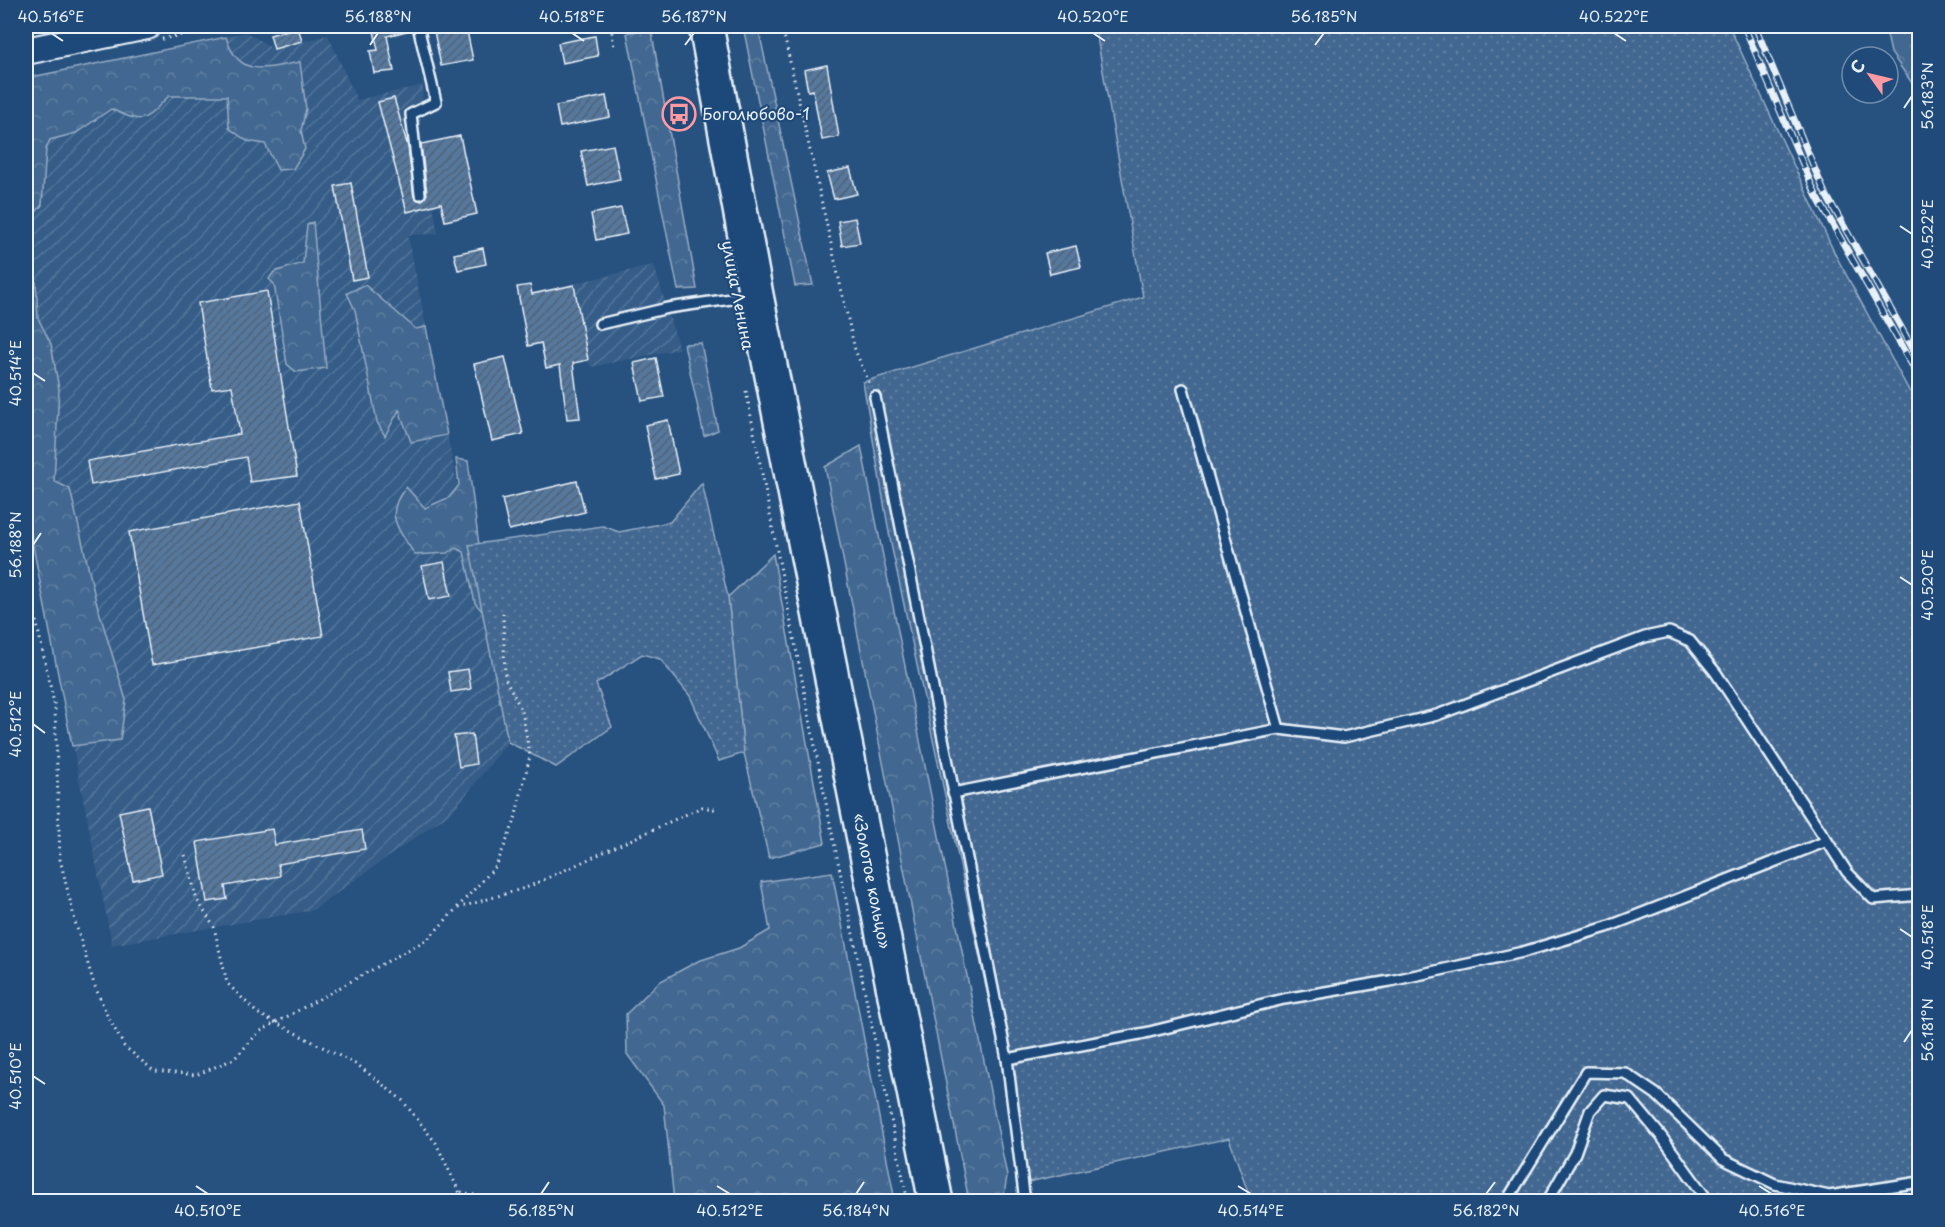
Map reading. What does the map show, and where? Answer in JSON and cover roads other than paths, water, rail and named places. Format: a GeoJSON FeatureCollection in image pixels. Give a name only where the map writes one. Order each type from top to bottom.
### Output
{"type":"FeatureCollection","features":[{"type":"Feature","properties":{"kind":"highway","name":"улица Ленина"},"geometry":{"type":"LineString","coordinates":[[691,26],[738,298],[799,562]]}},
{"type":"Feature","properties":{"kind":"highway","name":"улица Ленина"},"geometry":{"type":"LineString","coordinates":[[706,26],[799,562]]}},
{"type":"Feature","properties":{"kind":"highway","name":"«Золотое кольцо»"},"geometry":{"type":"LineString","coordinates":[[799,562],[916,1202]]}},
{"type":"Feature","properties":{"kind":"highway","name":"«Золотое кольцо»"},"geometry":{"type":"LineString","coordinates":[[799,562],[936,1202]]}},
{"type":"Feature","properties":{"kind":"street"},"geometry":{"type":"LineString","coordinates":[[26,51],[147,26]]}},
{"type":"Feature","properties":{"kind":"lane"},"geometry":{"type":"LineString","coordinates":[[418,26],[436,102],[411,114],[420,194]]}},
{"type":"Feature","properties":{"kind":"lane"},"geometry":{"type":"LineString","coordinates":[[600,324],[668,308],[738,298]]}},
{"type":"Feature","properties":{"kind":"lane"},"geometry":{"type":"LineString","coordinates":[[1183,389],[1279,729]]}},
{"type":"Feature","properties":{"kind":"lane"},"geometry":{"type":"LineString","coordinates":[[875,397],[1007,1059],[1025,1202]]}},
{"type":"Feature","properties":{"kind":"lane"},"geometry":{"type":"LineString","coordinates":[[953,793],[1279,729],[1344,737],[1437,716],[1645,637],[1669,632],[1690,641],[1716,674],[1848,872],[1873,899],[1920,895]]}},
{"type":"Feature","properties":{"kind":"lane"},"geometry":{"type":"LineString","coordinates":[[1007,1059],[1145,1033],[1284,999],[1390,981],[1522,952],[1607,927],[1827,841]]}},
{"type":"Feature","properties":{"kind":"lane"},"geometry":{"type":"LineString","coordinates":[[1506,1202],[1586,1072],[1625,1073],[1656,1094],[1723,1160],[1775,1184],[1829,1196],[1920,1182]]}},
{"type":"Feature","properties":{"kind":"lane"},"geometry":{"type":"LineString","coordinates":[[1547,1202],[1575,1153],[1590,1111],[1604,1095],[1630,1099],[1661,1136],[1709,1202]]}},
{"type":"Feature","properties":{"kind":"railway"},"geometry":{"type":"LineString","coordinates":[[1744,26],[1816,195],[1920,379]]}},
{"type":"Feature","properties":{"kind":"railway"},"geometry":{"type":"LineString","coordinates":[[1755,26],[1824,191],[1920,361]]}},
{"type":"Feature","properties":{"kind":"place","name":"Боголюбово-1"},"geometry":{"type":"Point","coordinates":[679,114]}}]}
